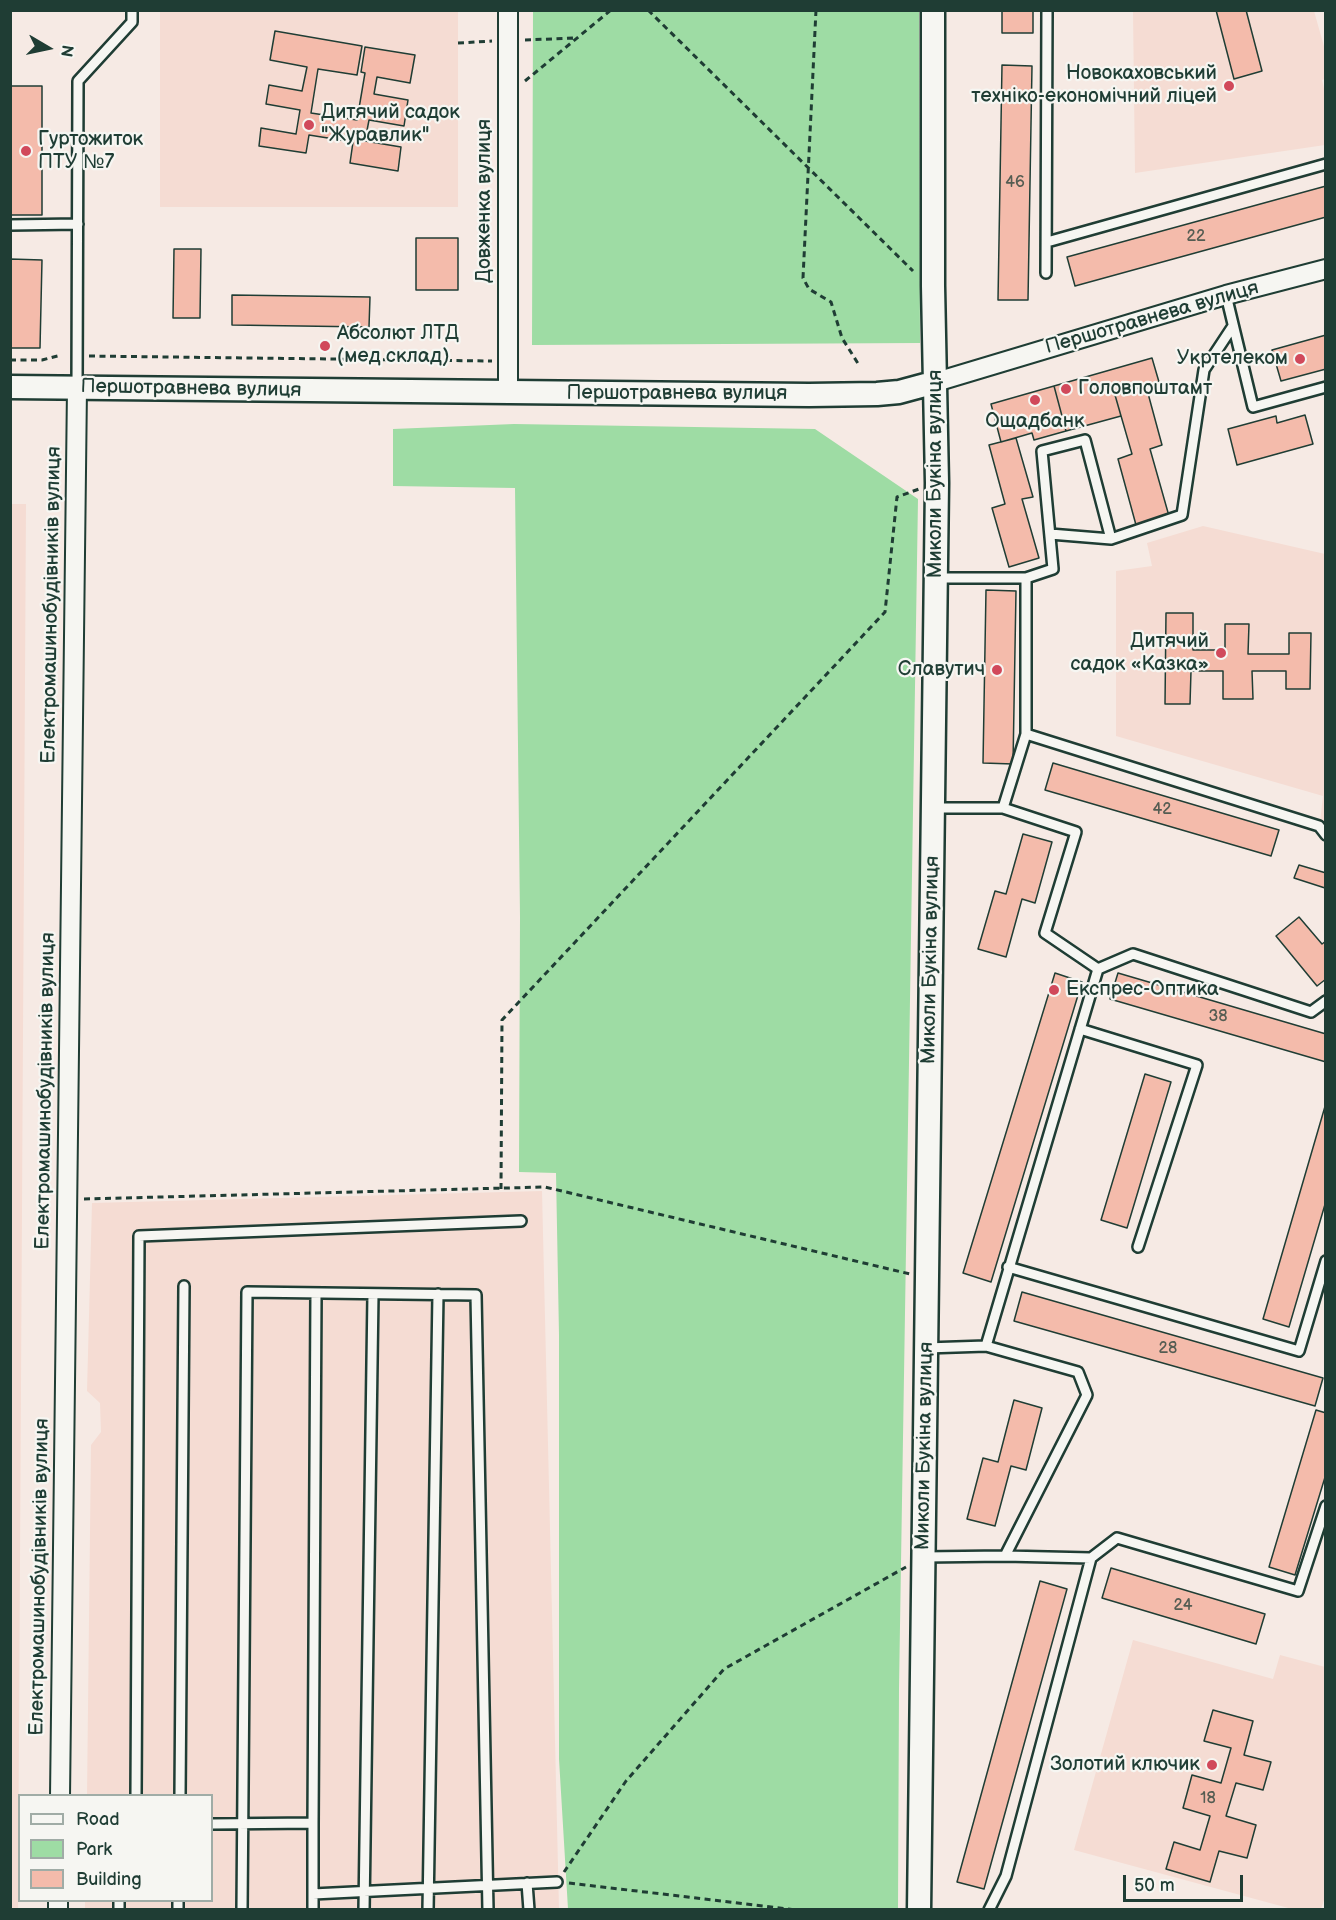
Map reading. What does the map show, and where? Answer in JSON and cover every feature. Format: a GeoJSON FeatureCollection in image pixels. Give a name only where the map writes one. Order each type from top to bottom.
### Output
{"type":"FeatureCollection","features":[{"type":"Feature","properties":{"kind":"street","name":"Довженка вулиця"},"geometry":{"type":"LineString","coordinates":[[508,10],[508,392]]}},
{"type":"Feature","properties":{"kind":"street","name":"Миколи Букіна вулиця"},"geometry":{"type":"LineString","coordinates":[[918,1910],[937,483],[933,286],[933,10]]}},
{"type":"Feature","properties":{"kind":"street","name":"Першотравнева вулиця"},"geometry":{"type":"LineString","coordinates":[[10,387],[877,394],[899,392],[936,382],[1226,295],[1326,269]]}},
{"type":"Feature","properties":{"kind":"street","name":"Електромашинобудівників вулиця"},"geometry":{"type":"LineString","coordinates":[[60,1794],[76,388]]}},
{"type":"Feature","properties":{"kind":"lane"},"geometry":{"type":"LineString","coordinates":[[76,388],[78,81],[132,22],[132,10]]}},
{"type":"Feature","properties":{"kind":"lane"},"geometry":{"type":"LineString","coordinates":[[1046,273],[1047,10]]}},
{"type":"Feature","properties":{"kind":"lane"},"geometry":{"type":"LineString","coordinates":[[1047,242],[1326,164]]}},
{"type":"Feature","properties":{"kind":"lane"},"geometry":{"type":"LineString","coordinates":[[10,225],[78,224]]}},
{"type":"Feature","properties":{"kind":"lane"},"geometry":{"type":"LineString","coordinates":[[1226,295],[1253,407],[1326,387]]}},
{"type":"Feature","properties":{"kind":"lane"},"geometry":{"type":"LineString","coordinates":[[1050,534],[1111,540],[1182,515],[1204,370],[1233,326]]}},
{"type":"Feature","properties":{"kind":"lane"},"geometry":{"type":"LineString","coordinates":[[936,578],[1026,578],[1053,569],[1042,451],[1085,440],[1111,540]]}},
{"type":"Feature","properties":{"kind":"lane"},"geometry":{"type":"LineString","coordinates":[[1003,808],[1026,734],[1026,578]]}},
{"type":"Feature","properties":{"kind":"lane"},"geometry":{"type":"LineString","coordinates":[[1026,734],[1319,826],[1326,836]]}},
{"type":"Feature","properties":{"kind":"lane"},"geometry":{"type":"LineString","coordinates":[[933,808],[1003,808],[1076,832],[1045,933],[1098,969]]}},
{"type":"Feature","properties":{"kind":"lane"},"geometry":{"type":"LineString","coordinates":[[1098,969],[1133,954],[1311,1011],[1326,1001]]}},
{"type":"Feature","properties":{"kind":"lane"},"geometry":{"type":"LineString","coordinates":[[986,1346],[1098,969]]}},
{"type":"Feature","properties":{"kind":"lane"},"geometry":{"type":"LineString","coordinates":[[1080,1029],[1197,1065],[1138,1246]]}},
{"type":"Feature","properties":{"kind":"lane"},"geometry":{"type":"LineString","coordinates":[[135,1794],[139,1236],[521,1221]]}},
{"type":"Feature","properties":{"kind":"lane"},"geometry":{"type":"LineString","coordinates":[[1008,1267],[1299,1351],[1326,1262]]}},
{"type":"Feature","properties":{"kind":"lane"},"geometry":{"type":"LineString","coordinates":[[180,1794],[183,1286]]}},
{"type":"Feature","properties":{"kind":"lane"},"geometry":{"type":"LineString","coordinates":[[242,1910],[247,1292],[476,1295],[488,1910]]}},
{"type":"Feature","properties":{"kind":"lane"},"geometry":{"type":"LineString","coordinates":[[313,1910],[316,1293]]}},
{"type":"Feature","properties":{"kind":"lane"},"geometry":{"type":"LineString","coordinates":[[364,1910],[373,1294]]}},
{"type":"Feature","properties":{"kind":"lane"},"geometry":{"type":"LineString","coordinates":[[428,1910],[438,1294]]}},
{"type":"Feature","properties":{"kind":"lane"},"geometry":{"type":"LineString","coordinates":[[926,1348],[986,1346],[1078,1372],[1087,1395],[1005,1556]]}},
{"type":"Feature","properties":{"kind":"lane"},"geometry":{"type":"LineString","coordinates":[[989,1910],[1006,1876],[1091,1558],[1117,1538],[1298,1591],[1326,1506]]}},
{"type":"Feature","properties":{"kind":"lane"},"geometry":{"type":"LineString","coordinates":[[923,1557],[1091,1558]]}},
{"type":"Feature","properties":{"kind":"lane"},"geometry":{"type":"LineString","coordinates":[[213,1824],[313,1823]]}},
{"type":"Feature","properties":{"kind":"lane"},"geometry":{"type":"LineString","coordinates":[[313,1894],[557,1882]]}},
{"type":"Feature","properties":{"kind":"lane"},"geometry":{"type":"LineString","coordinates":[[527,1883],[529,1910]]}},
{"type":"Feature","properties":{"kind":"path"},"geometry":{"type":"LineString","coordinates":[[507,96],[611,10]]}},
{"type":"Feature","properties":{"kind":"path"},"geometry":{"type":"LineString","coordinates":[[648,10],[917,274]]}},
{"type":"Feature","properties":{"kind":"path"},"geometry":{"type":"LineString","coordinates":[[816,10],[802,278],[809,289],[831,302],[842,338],[859,364]]}},
{"type":"Feature","properties":{"kind":"path"},"geometry":{"type":"LineString","coordinates":[[10,360],[42,360],[61,356]]}},
{"type":"Feature","properties":{"kind":"path"},"geometry":{"type":"LineString","coordinates":[[87,356],[492,361]]}},
{"type":"Feature","properties":{"kind":"path"},"geometry":{"type":"LineString","coordinates":[[501,1188],[502,1020],[885,612],[897,497],[937,483]]}},
{"type":"Feature","properties":{"kind":"path"},"geometry":{"type":"LineString","coordinates":[[797,1910],[557,1882],[626,1781],[724,1669],[923,1557]]}},
{"type":"Feature","properties":{"kind":"shaded area","name":"Дитячий садок \"Журавлик\""},"geometry":{"type":"Polygon","coordinates":[[[160,11],[458,11],[458,207],[160,207],[160,11]]]}},
{"type":"Feature","properties":{"kind":"shaded area","name":"Новокаховський техніко-економічний ліцей"},"geometry":{"type":"Polygon","coordinates":[[[1133,11],[1314,11],[1325,50],[1325,79],[1322,80],[1325,93],[1325,145],[1135,173],[1133,11]]]}},
{"type":"Feature","properties":{"kind":"shaded area"},"geometry":{"type":"Polygon","coordinates":[[[11,504],[26,504],[18,1910],[10,1909],[11,504]]]}},
{"type":"Feature","properties":{"kind":"shaded area","name":"Дитячий садок «Казка»"},"geometry":{"type":"Polygon","coordinates":[[[1203,526],[1325,554],[1325,830],[1320,822],[1323,796],[1116,736],[1116,571],[1152,566],[1147,543],[1203,526]]]}},
{"type":"Feature","properties":{"kind":"shaded area"},"geometry":{"type":"Polygon","coordinates":[[[542,1191],[559,1909],[85,1910],[85,1902],[213,1902],[213,1794],[87,1794],[91,1445],[101,1432],[100,1403],[87,1391],[92,1203],[542,1191]]]}},
{"type":"Feature","properties":{"kind":"shaded area","name":"Золотий ключик"},"geometry":{"type":"Polygon","coordinates":[[[1133,1640],[1273,1679],[1280,1655],[1325,1667],[1326,1894],[1321,1909],[1292,1909],[1074,1850],[1133,1640]]]}},
{"type":"Feature","properties":{"kind":"green space"},"geometry":{"type":"Polygon","coordinates":[[[533,11],[919,11],[920,343],[532,345],[533,11]]]}},
{"type":"Feature","properties":{"kind":"green space"},"geometry":{"type":"Polygon","coordinates":[[[514,424],[815,429],[918,499],[899,1688],[898,1909],[568,1909],[559,1759],[559,1335],[556,1173],[519,1172],[520,917],[515,488],[393,486],[393,429],[514,424]]]}},
{"type":"Feature","properties":{"kind":"building"},"geometry":{"type":"Polygon","coordinates":[[[1002,10],[1033,10],[1033,33],[1002,33],[1002,10]]]}},
{"type":"Feature","properties":{"kind":"building"},"geometry":{"type":"Polygon","coordinates":[[[1216,10],[1246,10],[1262,71],[1234,79],[1216,10]]]}},
{"type":"Feature","properties":{"kind":"building"},"geometry":{"type":"Polygon","coordinates":[[[275,31],[362,46],[357,75],[318,69],[311,113],[357,120],[365,73],[361,72],[365,47],[415,55],[410,83],[377,77],[374,94],[408,100],[404,126],[369,120],[365,141],[401,147],[398,171],[350,163],[353,142],[309,135],[306,153],[259,146],[261,128],[296,134],[300,110],[266,104],[269,85],[302,91],[307,67],[270,60],[275,31]]]}},
{"type":"Feature","properties":{"kind":"building"},"geometry":{"type":"Polygon","coordinates":[[[1002,65],[1032,66],[1028,300],[998,300],[1002,65]]]}},
{"type":"Feature","properties":{"kind":"building","name":"Гуртожиток ПТУ №7"},"geometry":{"type":"Polygon","coordinates":[[[10,86],[42,86],[42,215],[10,215],[10,86]]]}},
{"type":"Feature","properties":{"kind":"building"},"geometry":{"type":"Polygon","coordinates":[[[1326,186],[1326,217],[1075,286],[1067,257],[1326,186]]]}},
{"type":"Feature","properties":{"kind":"building"},"geometry":{"type":"Polygon","coordinates":[[[416,238],[458,238],[458,290],[416,290],[416,238]]]}},
{"type":"Feature","properties":{"kind":"building"},"geometry":{"type":"Polygon","coordinates":[[[174,249],[201,249],[200,318],[173,318],[174,249]]]}},
{"type":"Feature","properties":{"kind":"building"},"geometry":{"type":"Polygon","coordinates":[[[10,259],[42,260],[40,348],[10,348],[10,259]]]}},
{"type":"Feature","properties":{"kind":"building"},"geometry":{"type":"Polygon","coordinates":[[[232,295],[370,297],[369,327],[232,325],[232,295]]]}},
{"type":"Feature","properties":{"kind":"building","name":"Укртелеком"},"geometry":{"type":"Polygon","coordinates":[[[1326,335],[1326,369],[1281,381],[1272,350],[1326,335]]]}},
{"type":"Feature","properties":{"kind":"building"},"geometry":{"type":"Polygon","coordinates":[[[1152,358],[1159,382],[1115,395],[1121,416],[1066,431],[1054,386],[1152,358]]]}},
{"type":"Feature","properties":{"kind":"building"},"geometry":{"type":"Polygon","coordinates":[[[1054,386],[1066,431],[1034,440],[1032,433],[1001,442],[991,404],[1054,386]]]}},
{"type":"Feature","properties":{"kind":"building"},"geometry":{"type":"Polygon","coordinates":[[[1146,386],[1162,445],[1150,449],[1169,516],[1136,525],[1118,459],[1132,454],[1115,395],[1146,386]]]}},
{"type":"Feature","properties":{"kind":"building"},"geometry":{"type":"Polygon","coordinates":[[[1305,415],[1313,444],[1237,465],[1228,429],[1276,416],[1277,423],[1305,415]]]}},
{"type":"Feature","properties":{"kind":"building"},"geometry":{"type":"Polygon","coordinates":[[[1016,438],[1033,497],[1022,499],[1039,558],[1009,567],[992,508],[1005,504],[989,445],[1016,438]]]}},
{"type":"Feature","properties":{"kind":"building"},"geometry":{"type":"Polygon","coordinates":[[[986,590],[1016,591],[1013,764],[983,763],[986,590]]]}},
{"type":"Feature","properties":{"kind":"building"},"geometry":{"type":"Polygon","coordinates":[[[1166,613],[1193,613],[1193,650],[1225,650],[1225,624],[1249,624],[1248,654],[1289,654],[1289,633],[1311,633],[1310,689],[1286,689],[1286,671],[1252,671],[1253,699],[1223,699],[1223,671],[1191,671],[1190,704],[1165,704],[1166,613]]]}},
{"type":"Feature","properties":{"kind":"building"},"geometry":{"type":"Polygon","coordinates":[[[1053,763],[1279,830],[1271,856],[1045,790],[1053,763]]]}},
{"type":"Feature","properties":{"kind":"building"},"geometry":{"type":"Polygon","coordinates":[[[1023,834],[1052,842],[1035,903],[1022,899],[1006,957],[978,949],[995,891],[1006,894],[1023,834]]]}},
{"type":"Feature","properties":{"kind":"building"},"geometry":{"type":"Polygon","coordinates":[[[1299,865],[1326,873],[1325,888],[1294,878],[1299,865]]]}},
{"type":"Feature","properties":{"kind":"building"},"geometry":{"type":"Polygon","coordinates":[[[1299,917],[1322,944],[1326,941],[1326,979],[1317,986],[1276,936],[1299,917]]]}},
{"type":"Feature","properties":{"kind":"building"},"geometry":{"type":"Polygon","coordinates":[[[1055,973],[1082,982],[991,1282],[963,1273],[1055,973]]]}},
{"type":"Feature","properties":{"kind":"building"},"geometry":{"type":"Polygon","coordinates":[[[1118,973],[1326,1034],[1326,1062],[1110,999],[1118,973]]]}},
{"type":"Feature","properties":{"kind":"building"},"geometry":{"type":"Polygon","coordinates":[[[1145,1074],[1171,1082],[1127,1228],[1101,1220],[1145,1074]]]}},
{"type":"Feature","properties":{"kind":"building"},"geometry":{"type":"Polygon","coordinates":[[[1326,1103],[1326,1201],[1289,1327],[1263,1319],[1326,1103]]]}},
{"type":"Feature","properties":{"kind":"building"},"geometry":{"type":"Polygon","coordinates":[[[1022,1292],[1323,1378],[1315,1406],[1014,1321],[1022,1292]]]}},
{"type":"Feature","properties":{"kind":"building"},"geometry":{"type":"Polygon","coordinates":[[[1014,1400],[1042,1408],[1026,1470],[1011,1466],[995,1526],[967,1519],[983,1458],[998,1462],[1014,1400]]]}},
{"type":"Feature","properties":{"kind":"building"},"geometry":{"type":"Polygon","coordinates":[[[1316,1410],[1326,1413],[1326,1474],[1295,1575],[1269,1567],[1316,1410]]]}},
{"type":"Feature","properties":{"kind":"building"},"geometry":{"type":"Polygon","coordinates":[[[1111,1568],[1265,1614],[1256,1644],[1102,1598],[1111,1568]]]}},
{"type":"Feature","properties":{"kind":"building"},"geometry":{"type":"Polygon","coordinates":[[[1040,1581],[1067,1589],[984,1889],[957,1882],[1040,1581]]]}},
{"type":"Feature","properties":{"kind":"building"},"geometry":{"type":"Polygon","coordinates":[[[1213,1710],[1253,1721],[1244,1755],[1271,1762],[1263,1790],[1236,1783],[1226,1816],[1256,1825],[1247,1858],[1219,1851],[1210,1882],[1166,1869],[1174,1842],[1200,1850],[1210,1816],[1183,1808],[1192,1775],[1221,1783],[1231,1748],[1204,1741],[1213,1710]]]}},
{"type":"Feature","properties":{"kind":"place","name":"Новокаховський техніко-економічний ліцей"},"geometry":{"type":"Point","coordinates":[1229,86]}},
{"type":"Feature","properties":{"kind":"place","name":"Дитячий садок \"Журавлик\""},"geometry":{"type":"Point","coordinates":[309,125]}},
{"type":"Feature","properties":{"kind":"place","name":"Гуртожиток ПТУ №7"},"geometry":{"type":"Point","coordinates":[26,151]}},
{"type":"Feature","properties":{"kind":"place","name":"Абсолют ЛТД (мед склад)"},"geometry":{"type":"Point","coordinates":[325,346]}},
{"type":"Feature","properties":{"kind":"place","name":"Укртелеком"},"geometry":{"type":"Point","coordinates":[1300,359]}},
{"type":"Feature","properties":{"kind":"place","name":"Головпоштамт"},"geometry":{"type":"Point","coordinates":[1066,389]}},
{"type":"Feature","properties":{"kind":"place","name":"Ощадбанк"},"geometry":{"type":"Point","coordinates":[1035,400]}},
{"type":"Feature","properties":{"kind":"place","name":"Дитячий садок «Казка»"},"geometry":{"type":"Point","coordinates":[1221,653]}},
{"type":"Feature","properties":{"kind":"place","name":"Славутич"},"geometry":{"type":"Point","coordinates":[997,670]}},
{"type":"Feature","properties":{"kind":"place","name":"Експрес-Оптика"},"geometry":{"type":"Point","coordinates":[1054,990]}},
{"type":"Feature","properties":{"kind":"place","name":"Золотий ключик"},"geometry":{"type":"Point","coordinates":[1212,1765]}}]}
